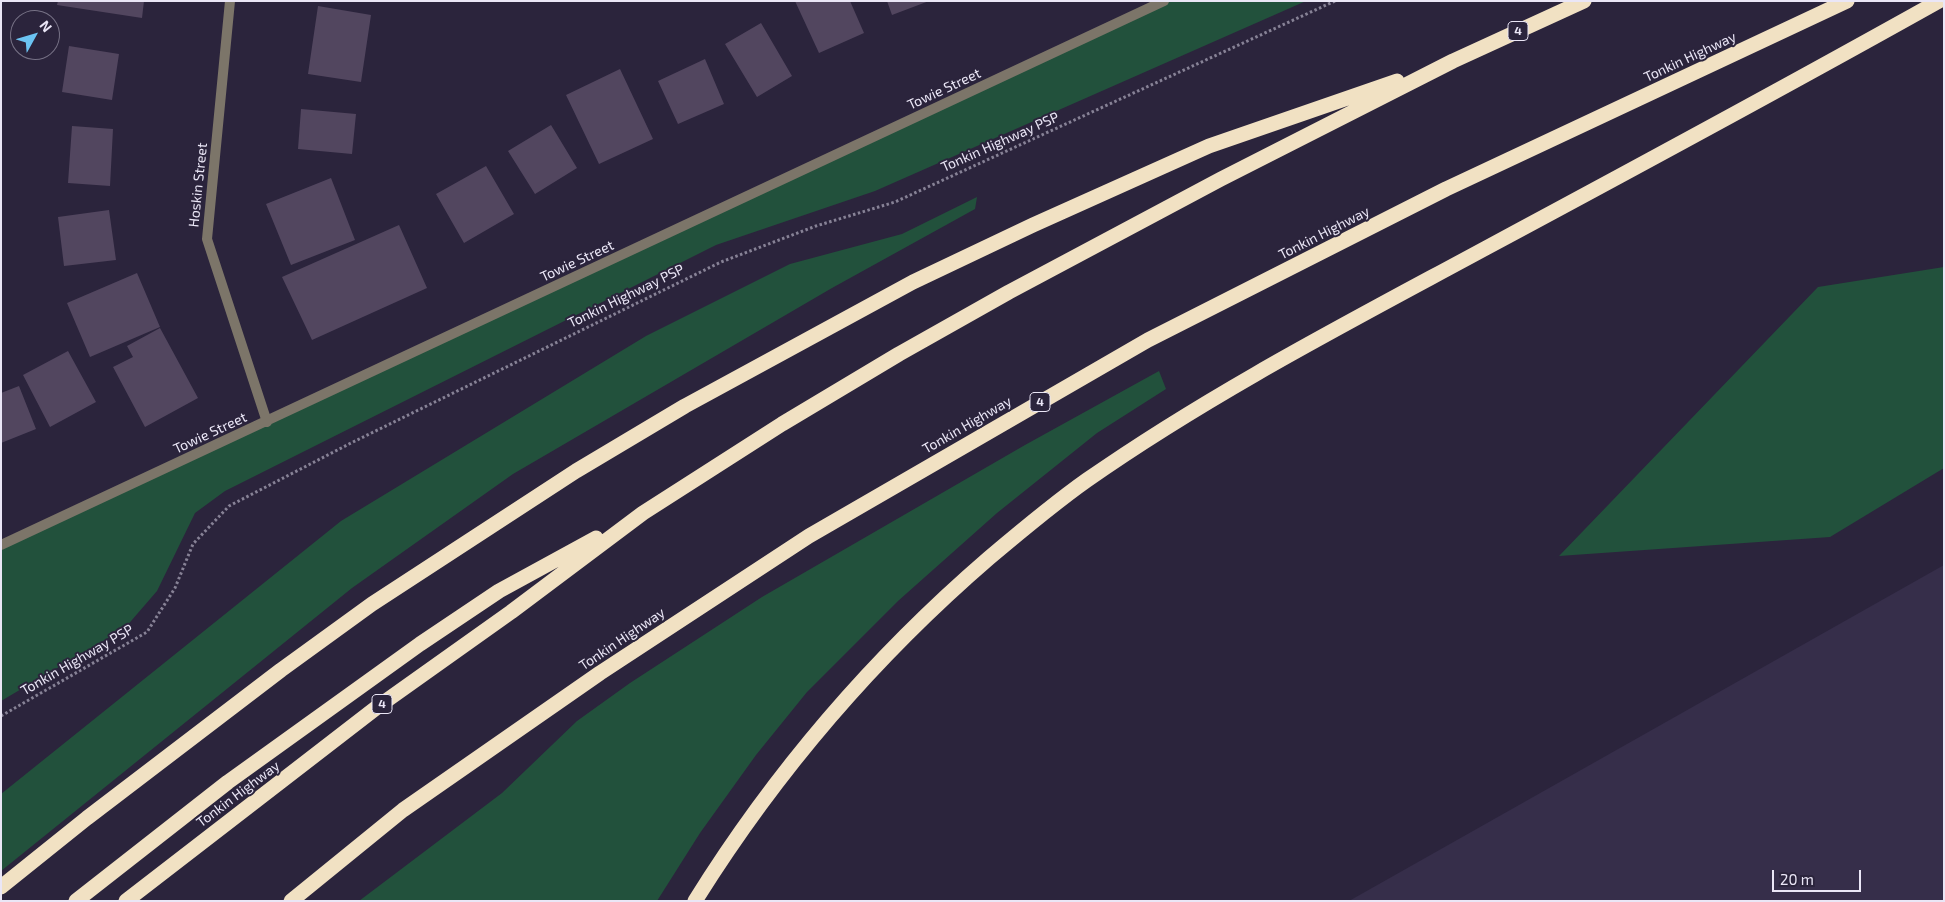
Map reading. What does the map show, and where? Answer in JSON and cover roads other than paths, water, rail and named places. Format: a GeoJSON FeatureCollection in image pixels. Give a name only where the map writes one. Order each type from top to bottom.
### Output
{"type":"FeatureCollection","features":[{"type":"Feature","properties":{"kind":"highway","name":"Tonkin Highway"},"geometry":{"type":"LineString","coordinates":[[126,901],[376,708],[511,612],[643,512],[782,424],[1008,292],[1221,179],[1453,61],[1584,1]]}},
{"type":"Feature","properties":{"kind":"highway","name":"Tonkin Highway"},"geometry":{"type":"LineString","coordinates":[[291,901],[428,792],[600,673],[842,516],[1148,340],[1446,189],[1847,1]]}},
{"type":"Feature","properties":{"kind":"highway"},"geometry":{"type":"LineString","coordinates":[[695,901],[761,802],[824,722],[887,652],[958,584],[1028,524],[1085,481],[1162,430],[1223,393],[1329,333],[1766,97],[1939,1]]}},
{"type":"Feature","properties":{"kind":"highway"},"geometry":{"type":"LineString","coordinates":[[1,887],[95,812],[281,670],[372,604],[576,471],[685,406],[913,282],[1033,225],[1209,146],[1453,61]]}},
{"type":"Feature","properties":{"kind":"highway"},"geometry":{"type":"LineString","coordinates":[[76,901],[228,782],[420,644],[499,591],[643,512]]}},
{"type":"Feature","properties":{"kind":"street","name":"Hoskin Street"},"geometry":{"type":"LineString","coordinates":[[230,1],[207,239],[267,422]]}},
{"type":"Feature","properties":{"kind":"street","name":"Towie Street"},"geometry":{"type":"LineString","coordinates":[[1,545],[1164,1]]}}]}
